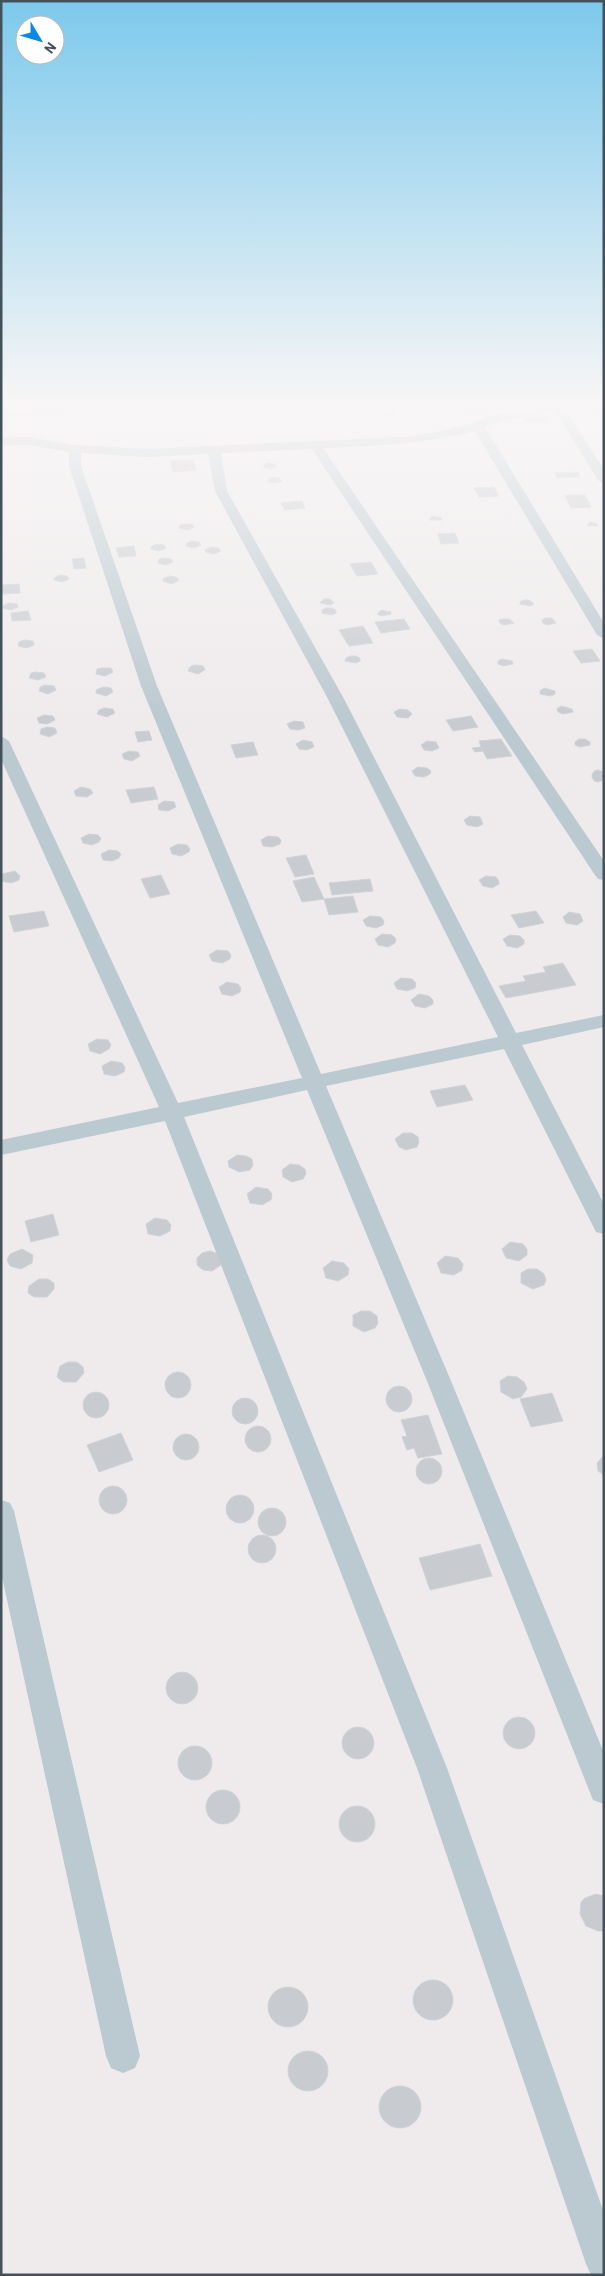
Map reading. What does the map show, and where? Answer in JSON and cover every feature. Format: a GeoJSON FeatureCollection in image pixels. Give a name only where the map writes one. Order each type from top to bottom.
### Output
{"type":"FeatureCollection","features":[{"type":"Feature","properties":{"kind":"street"},"geometry":{"type":"LineString","coordinates":[[89,507],[149,686],[312,1082],[436,1372],[604,1790]]}},
{"type":"Feature","properties":{"kind":"street"},"geometry":{"type":"LineString","coordinates":[[229,507],[335,697],[604,1226]]}},
{"type":"Feature","properties":{"kind":"street"},"geometry":{"type":"LineString","coordinates":[[357,507],[604,874]]}},
{"type":"Feature","properties":{"kind":"street"},"geometry":{"type":"LineString","coordinates":[[527,507],[604,635]]}},
{"type":"Feature","properties":{"kind":"street"},"geometry":{"type":"LineString","coordinates":[[1,741],[172,1112],[432,1768],[604,2264]]}},
{"type":"Feature","properties":{"kind":"street"},"geometry":{"type":"LineString","coordinates":[[1,1148],[604,1020]]}},
{"type":"Feature","properties":{"kind":"street"},"geometry":{"type":"LineString","coordinates":[[1,1511],[123,2056]]}},
{"type":"Feature","properties":{"kind":"building"},"geometry":{"type":"Polygon","coordinates":[[[283,507],[305,508],[285,510],[283,507]]]}},
{"type":"Feature","properties":{"kind":"building"},"geometry":{"type":"Polygon","coordinates":[[[432,516],[441,518],[442,520],[429,520],[432,516]]]}},
{"type":"Feature","properties":{"kind":"building"},"geometry":{"type":"Polygon","coordinates":[[[590,522],[595,523],[599,526],[587,526],[590,522]]]}},
{"type":"Feature","properties":{"kind":"building"},"geometry":{"type":"Polygon","coordinates":[[[192,524],[194,527],[188,530],[179,528],[180,525],[192,524]]]}},
{"type":"Feature","properties":{"kind":"building"},"geometry":{"type":"Polygon","coordinates":[[[455,533],[459,543],[441,544],[438,534],[455,533]]]}},
{"type":"Feature","properties":{"kind":"building"},"geometry":{"type":"Polygon","coordinates":[[[191,541],[199,542],[201,545],[194,548],[186,546],[191,541]]]}},
{"type":"Feature","properties":{"kind":"building"},"geometry":{"type":"Polygon","coordinates":[[[157,544],[164,545],[166,548],[159,551],[151,549],[152,546],[157,544]]]}},
{"type":"Feature","properties":{"kind":"building"},"geometry":{"type":"Polygon","coordinates":[[[134,546],[136,556],[119,557],[116,548],[134,546]]]}},
{"type":"Feature","properties":{"kind":"building"},"geometry":{"type":"Polygon","coordinates":[[[211,547],[218,548],[221,551],[214,554],[206,552],[205,550],[211,547]]]}},
{"type":"Feature","properties":{"kind":"building"},"geometry":{"type":"Polygon","coordinates":[[[84,558],[86,568],[74,569],[72,559],[84,558]]]}},
{"type":"Feature","properties":{"kind":"building"},"geometry":{"type":"Polygon","coordinates":[[[159,559],[171,559],[173,562],[166,565],[158,563],[159,559]]]}},
{"type":"Feature","properties":{"kind":"building"},"geometry":{"type":"Polygon","coordinates":[[[371,562],[378,574],[357,576],[350,564],[371,562]]]}},
{"type":"Feature","properties":{"kind":"building"},"geometry":{"type":"Polygon","coordinates":[[[60,575],[67,576],[69,579],[62,582],[54,580],[54,578],[60,575]]]}},
{"type":"Feature","properties":{"kind":"building"},"geometry":{"type":"Polygon","coordinates":[[[169,576],[176,577],[179,580],[172,584],[163,581],[163,579],[169,576]]]}},
{"type":"Feature","properties":{"kind":"building"},"geometry":{"type":"Polygon","coordinates":[[[19,584],[20,593],[3,594],[2,585],[19,584]]]}},
{"type":"Feature","properties":{"kind":"building"},"geometry":{"type":"Polygon","coordinates":[[[324,599],[330,599],[334,603],[330,605],[320,603],[324,599]]]}},
{"type":"Feature","properties":{"kind":"building"},"geometry":{"type":"Polygon","coordinates":[[[523,600],[529,600],[534,604],[530,606],[520,604],[523,600]]]}},
{"type":"Feature","properties":{"kind":"building"},"geometry":{"type":"Polygon","coordinates":[[[9,603],[17,604],[18,607],[11,610],[3,608],[3,606],[9,603]]]}},
{"type":"Feature","properties":{"kind":"building"},"geometry":{"type":"Polygon","coordinates":[[[326,608],[336,610],[336,613],[332,615],[322,613],[322,610],[326,608]]]}},
{"type":"Feature","properties":{"kind":"building"},"geometry":{"type":"Polygon","coordinates":[[[381,610],[391,612],[391,614],[381,616],[377,614],[381,610]]]}},
{"type":"Feature","properties":{"kind":"building"},"geometry":{"type":"Polygon","coordinates":[[[28,611],[31,620],[12,621],[11,613],[28,611]]]}},
{"type":"Feature","properties":{"kind":"building"},"geometry":{"type":"Polygon","coordinates":[[[552,618],[556,623],[547,625],[543,623],[542,620],[552,618]]]}},
{"type":"Feature","properties":{"kind":"building"},"geometry":{"type":"Polygon","coordinates":[[[404,619],[410,629],[381,633],[375,622],[404,619]]]}},
{"type":"Feature","properties":{"kind":"building"},"geometry":{"type":"Polygon","coordinates":[[[509,619],[514,623],[504,625],[499,620],[509,619]]]}},
{"type":"Feature","properties":{"kind":"building"},"geometry":{"type":"Polygon","coordinates":[[[363,626],[373,643],[349,646],[339,630],[363,626]]]}},
{"type":"Feature","properties":{"kind":"building"},"geometry":{"type":"Polygon","coordinates":[[[24,640],[33,641],[34,645],[27,648],[18,646],[19,642],[24,640]]]}},
{"type":"Feature","properties":{"kind":"building"},"geometry":{"type":"Polygon","coordinates":[[[592,649],[600,661],[581,663],[573,651],[592,649]]]}},
{"type":"Feature","properties":{"kind":"building"},"geometry":{"type":"Polygon","coordinates":[[[350,656],[360,658],[360,661],[356,663],[345,661],[350,656]]]}},
{"type":"Feature","properties":{"kind":"building"},"geometry":{"type":"Polygon","coordinates":[[[502,659],[512,661],[513,664],[503,666],[498,664],[498,661],[502,659]]]}},
{"type":"Feature","properties":{"kind":"building"},"geometry":{"type":"Polygon","coordinates":[[[194,665],[203,666],[205,670],[198,674],[188,671],[194,665]]]}},
{"type":"Feature","properties":{"kind":"building"},"geometry":{"type":"Polygon","coordinates":[[[111,668],[113,672],[105,676],[96,674],[97,669],[111,668]]]}},
{"type":"Feature","properties":{"kind":"building"},"geometry":{"type":"Polygon","coordinates":[[[31,673],[44,673],[46,677],[38,680],[29,678],[31,673]]]}},
{"type":"Feature","properties":{"kind":"building"},"geometry":{"type":"Polygon","coordinates":[[[45,685],[54,686],[56,690],[48,694],[39,691],[40,687],[45,685]]]}},
{"type":"Feature","properties":{"kind":"building"},"geometry":{"type":"Polygon","coordinates":[[[103,687],[111,688],[113,692],[106,696],[96,693],[96,690],[103,687]]]}},
{"type":"Feature","properties":{"kind":"building"},"geometry":{"type":"Polygon","coordinates":[[[544,688],[555,691],[555,694],[551,696],[540,694],[540,691],[544,688]]]}},
{"type":"Feature","properties":{"kind":"building"},"geometry":{"type":"Polygon","coordinates":[[[561,706],[572,709],[573,712],[563,714],[558,712],[557,709],[561,706]]]}},
{"type":"Feature","properties":{"kind":"building"},"geometry":{"type":"Polygon","coordinates":[[[104,708],[113,709],[115,713],[107,717],[97,714],[99,710],[104,708]]]}},
{"type":"Feature","properties":{"kind":"building"},"geometry":{"type":"Polygon","coordinates":[[[400,709],[408,710],[412,714],[408,718],[397,717],[394,712],[400,709]]]}},
{"type":"Feature","properties":{"kind":"building"},"geometry":{"type":"Polygon","coordinates":[[[44,715],[53,716],[55,720],[47,724],[39,723],[37,718],[44,715]]]}},
{"type":"Feature","properties":{"kind":"building"},"geometry":{"type":"Polygon","coordinates":[[[471,716],[478,727],[453,731],[446,720],[471,716]]]}},
{"type":"Feature","properties":{"kind":"building"},"geometry":{"type":"Polygon","coordinates":[[[294,721],[303,722],[305,728],[298,730],[290,729],[287,724],[294,721]]]}},
{"type":"Feature","properties":{"kind":"building"},"geometry":{"type":"Polygon","coordinates":[[[47,727],[55,728],[57,733],[49,737],[40,734],[41,729],[47,727]]]}},
{"type":"Feature","properties":{"kind":"building"},"geometry":{"type":"Polygon","coordinates":[[[149,731],[152,740],[138,742],[135,732],[149,731]]]}},
{"type":"Feature","properties":{"kind":"building"},"geometry":{"type":"Polygon","coordinates":[[[501,739],[512,756],[487,759],[483,751],[475,752],[472,748],[481,747],[479,741],[501,739]]]}},
{"type":"Feature","properties":{"kind":"building"},"geometry":{"type":"Polygon","coordinates":[[[579,739],[585,739],[590,742],[590,745],[580,747],[575,745],[575,742],[579,739]]]}},
{"type":"Feature","properties":{"kind":"building"},"geometry":{"type":"Polygon","coordinates":[[[303,740],[312,742],[314,747],[307,750],[299,749],[296,744],[303,740]]]}},
{"type":"Feature","properties":{"kind":"building"},"geometry":{"type":"Polygon","coordinates":[[[427,741],[436,742],[439,748],[432,751],[424,750],[421,745],[427,741]]]}},
{"type":"Feature","properties":{"kind":"building"},"geometry":{"type":"Polygon","coordinates":[[[253,742],[258,755],[236,758],[231,745],[253,742]]]}},
{"type":"Feature","properties":{"kind":"building"},"geometry":{"type":"Polygon","coordinates":[[[129,751],[138,752],[140,756],[132,761],[124,759],[122,754],[129,751]]]}},
{"type":"Feature","properties":{"kind":"building"},"geometry":{"type":"Polygon","coordinates":[[[418,767],[427,768],[431,771],[430,774],[424,777],[415,776],[412,771],[418,767]]]}},
{"type":"Feature","properties":{"kind":"building"},"geometry":{"type":"Polygon","coordinates":[[[596,770],[600,770],[604,776],[600,782],[596,782],[592,778],[592,774],[596,770]]]}},
{"type":"Feature","properties":{"kind":"building"},"geometry":{"type":"Polygon","coordinates":[[[81,787],[90,789],[93,793],[87,797],[76,796],[74,791],[81,787]]]}},
{"type":"Feature","properties":{"kind":"building"},"geometry":{"type":"Polygon","coordinates":[[[154,787],[158,799],[131,803],[126,790],[154,787]]]}},
{"type":"Feature","properties":{"kind":"building"},"geometry":{"type":"Polygon","coordinates":[[[164,801],[174,802],[176,807],[168,811],[159,810],[158,805],[164,801]]]}},
{"type":"Feature","properties":{"kind":"building"},"geometry":{"type":"Polygon","coordinates":[[[470,816],[480,817],[483,824],[477,827],[467,825],[464,820],[470,816]]]}},
{"type":"Feature","properties":{"kind":"building"},"geometry":{"type":"Polygon","coordinates":[[[89,834],[98,835],[101,838],[99,842],[92,845],[83,843],[81,838],[89,834]]]}},
{"type":"Feature","properties":{"kind":"building"},"geometry":{"type":"Polygon","coordinates":[[[268,836],[278,837],[281,840],[280,844],[272,847],[263,846],[261,840],[268,836]]]}},
{"type":"Feature","properties":{"kind":"building"},"geometry":{"type":"Polygon","coordinates":[[[178,844],[187,845],[190,849],[189,852],[181,856],[172,854],[170,848],[178,844]]]}},
{"type":"Feature","properties":{"kind":"building"},"geometry":{"type":"Polygon","coordinates":[[[109,850],[118,851],[121,854],[119,858],[112,861],[103,860],[101,854],[109,850]]]}},
{"type":"Feature","properties":{"kind":"building"},"geometry":{"type":"Polygon","coordinates":[[[306,855],[314,874],[295,877],[286,858],[306,855]]]}},
{"type":"Feature","properties":{"kind":"building"},"geometry":{"type":"Polygon","coordinates":[[[15,871],[20,876],[19,880],[11,883],[1,881],[2,874],[15,871]]]}},
{"type":"Feature","properties":{"kind":"building"},"geometry":{"type":"Polygon","coordinates":[[[161,875],[170,894],[150,898],[141,879],[161,875]]]}},
{"type":"Feature","properties":{"kind":"building"},"geometry":{"type":"Polygon","coordinates":[[[486,876],[496,877],[499,884],[492,888],[483,886],[479,880],[486,876]]]}},
{"type":"Feature","properties":{"kind":"building"},"geometry":{"type":"Polygon","coordinates":[[[314,877],[324,899],[302,902],[293,881],[314,877]]]}},
{"type":"Feature","properties":{"kind":"building"},"geometry":{"type":"Polygon","coordinates":[[[370,879],[373,891],[332,895],[329,883],[370,879]]]}},
{"type":"Feature","properties":{"kind":"building"},"geometry":{"type":"Polygon","coordinates":[[[353,896],[358,912],[329,915],[324,899],[353,896]]]}},
{"type":"Feature","properties":{"kind":"building"},"geometry":{"type":"Polygon","coordinates":[[[44,911],[49,926],[14,932],[9,916],[44,911]]]}},
{"type":"Feature","properties":{"kind":"building"},"geometry":{"type":"Polygon","coordinates":[[[536,911],[544,923],[519,928],[511,915],[536,911]]]}},
{"type":"Feature","properties":{"kind":"building"},"geometry":{"type":"Polygon","coordinates":[[[569,912],[580,914],[583,921],[577,925],[566,923],[563,917],[569,912]]]}},
{"type":"Feature","properties":{"kind":"building"},"geometry":{"type":"Polygon","coordinates":[[[370,916],[381,917],[384,921],[383,925],[376,928],[366,926],[363,920],[370,916]]]}},
{"type":"Feature","properties":{"kind":"building"},"geometry":{"type":"Polygon","coordinates":[[[382,934],[392,935],[396,939],[395,943],[388,947],[378,945],[375,939],[382,934]]]}},
{"type":"Feature","properties":{"kind":"building"},"geometry":{"type":"Polygon","coordinates":[[[510,935],[520,936],[524,940],[524,944],[517,948],[507,946],[503,939],[510,935]]]}},
{"type":"Feature","properties":{"kind":"building"},"geometry":{"type":"Polygon","coordinates":[[[217,950],[228,951],[231,955],[230,959],[222,963],[212,961],[209,955],[217,950]]]}},
{"type":"Feature","properties":{"kind":"building"},"geometry":{"type":"Polygon","coordinates":[[[563,963],[576,985],[506,998],[499,986],[526,981],[523,976],[546,972],[543,967],[563,963]]]}},
{"type":"Feature","properties":{"kind":"building"},"geometry":{"type":"Polygon","coordinates":[[[401,978],[412,979],[416,983],[415,988],[407,991],[397,989],[394,983],[401,978]]]}},
{"type":"Feature","properties":{"kind":"building"},"geometry":{"type":"Polygon","coordinates":[[[227,982],[238,984],[241,988],[240,992],[232,996],[222,994],[219,987],[227,982]]]}},
{"type":"Feature","properties":{"kind":"building"},"geometry":{"type":"Polygon","coordinates":[[[419,994],[429,996],[433,1000],[433,1004],[425,1008],[415,1006],[411,1000],[419,994]]]}},
{"type":"Feature","properties":{"kind":"building"},"geometry":{"type":"Polygon","coordinates":[[[97,1039],[108,1040],[111,1045],[109,1049],[100,1054],[90,1051],[88,1044],[97,1039]]]}},
{"type":"Feature","properties":{"kind":"building"},"geometry":{"type":"Polygon","coordinates":[[[111,1061],[122,1063],[125,1067],[124,1072],[115,1076],[104,1074],[102,1066],[111,1061]]]}},
{"type":"Feature","properties":{"kind":"building"},"geometry":{"type":"Polygon","coordinates":[[[465,1085],[473,1100],[437,1107],[430,1091],[465,1085]]]}},
{"type":"Feature","properties":{"kind":"building"},"geometry":{"type":"Polygon","coordinates":[[[403,1133],[412,1133],[418,1137],[417,1147],[406,1150],[399,1147],[395,1139],[403,1133]]]}},
{"type":"Feature","properties":{"kind":"building"},"geometry":{"type":"Polygon","coordinates":[[[237,1155],[252,1159],[253,1165],[250,1170],[239,1172],[229,1167],[228,1161],[237,1155]]]}},
{"type":"Feature","properties":{"kind":"building"},"geometry":{"type":"Polygon","coordinates":[[[290,1164],[299,1165],[305,1169],[306,1174],[303,1179],[292,1182],[283,1177],[282,1170],[290,1164]]]}},
{"type":"Feature","properties":{"kind":"building"},"geometry":{"type":"Polygon","coordinates":[[[256,1187],[268,1189],[272,1194],[271,1200],[262,1205],[250,1203],[247,1194],[256,1187]]]}},
{"type":"Feature","properties":{"kind":"building"},"geometry":{"type":"Polygon","coordinates":[[[53,1214],[59,1235],[31,1242],[25,1221],[53,1214]]]}},
{"type":"Feature","properties":{"kind":"building"},"geometry":{"type":"Polygon","coordinates":[[[155,1218],[167,1220],[171,1225],[170,1231],[160,1236],[148,1234],[146,1224],[155,1218]]]}},
{"type":"Feature","properties":{"kind":"building"},"geometry":{"type":"Polygon","coordinates":[[[510,1242],[523,1244],[527,1249],[527,1255],[519,1261],[506,1258],[502,1249],[510,1242]]]}},
{"type":"Feature","properties":{"kind":"building"},"geometry":{"type":"Polygon","coordinates":[[[22,1249],[33,1255],[32,1263],[21,1269],[10,1266],[7,1260],[10,1254],[22,1249]]]}},
{"type":"Feature","properties":{"kind":"building"},"geometry":{"type":"Polygon","coordinates":[[[210,1251],[219,1254],[221,1265],[212,1271],[203,1270],[197,1265],[197,1258],[202,1253],[210,1251]]]}},
{"type":"Feature","properties":{"kind":"building"},"geometry":{"type":"Polygon","coordinates":[[[445,1256],[458,1258],[463,1264],[462,1270],[454,1275],[441,1273],[437,1263],[445,1256]]]}},
{"type":"Feature","properties":{"kind":"building"},"geometry":{"type":"Polygon","coordinates":[[[332,1261],[344,1263],[349,1269],[348,1275],[338,1281],[326,1278],[323,1268],[332,1261]]]}},
{"type":"Feature","properties":{"kind":"building"},"geometry":{"type":"Polygon","coordinates":[[[528,1269],[537,1269],[544,1274],[546,1280],[544,1285],[533,1289],[521,1283],[521,1273],[528,1269]]]}},
{"type":"Feature","properties":{"kind":"building"},"geometry":{"type":"Polygon","coordinates":[[[39,1279],[48,1279],[54,1283],[54,1289],[47,1297],[34,1297],[28,1293],[29,1286],[39,1279]]]}},
{"type":"Feature","properties":{"kind":"building"},"geometry":{"type":"Polygon","coordinates":[[[361,1311],[370,1311],[377,1316],[378,1323],[375,1328],[364,1332],[353,1326],[353,1315],[361,1311]]]}},
{"type":"Feature","properties":{"kind":"building"},"geometry":{"type":"Polygon","coordinates":[[[68,1362],[77,1362],[83,1367],[84,1373],[76,1382],[63,1382],[57,1377],[60,1366],[68,1362]]]}},
{"type":"Feature","properties":{"kind":"building"},"geometry":{"type":"Polygon","coordinates":[[[178,1372],[187,1376],[191,1385],[187,1394],[178,1398],[169,1394],[165,1385],[169,1376],[178,1372]]]}},
{"type":"Feature","properties":{"kind":"building"},"geometry":{"type":"Polygon","coordinates":[[[508,1376],[517,1377],[524,1382],[527,1389],[521,1397],[513,1399],[501,1392],[500,1381],[508,1376]]]}},
{"type":"Feature","properties":{"kind":"building"},"geometry":{"type":"Polygon","coordinates":[[[399,1386],[408,1390],[412,1399],[408,1408],[399,1412],[390,1408],[386,1399],[390,1390],[399,1386]]]}},
{"type":"Feature","properties":{"kind":"building"},"geometry":{"type":"Polygon","coordinates":[[[96,1392],[105,1396],[109,1405],[105,1414],[96,1418],[87,1414],[83,1405],[87,1396],[96,1392]]]}},
{"type":"Feature","properties":{"kind":"building"},"geometry":{"type":"Polygon","coordinates":[[[552,1393],[563,1421],[531,1427],[520,1399],[552,1393]]]}},
{"type":"Feature","properties":{"kind":"building"},"geometry":{"type":"Polygon","coordinates":[[[245,1398],[254,1402],[258,1411],[254,1420],[245,1424],[236,1420],[232,1411],[236,1402],[245,1398]]]}},
{"type":"Feature","properties":{"kind":"building"},"geometry":{"type":"Polygon","coordinates":[[[428,1415],[442,1454],[418,1458],[414,1448],[407,1450],[402,1437],[407,1436],[401,1420],[428,1415]]]}},
{"type":"Feature","properties":{"kind":"building"},"geometry":{"type":"Polygon","coordinates":[[[258,1426],[267,1430],[271,1439],[267,1448],[258,1452],[249,1448],[245,1439],[249,1430],[258,1426]]]}},
{"type":"Feature","properties":{"kind":"building"},"geometry":{"type":"Polygon","coordinates":[[[121,1433],[133,1460],[99,1472],[87,1445],[121,1433]]]}},
{"type":"Feature","properties":{"kind":"building"},"geometry":{"type":"Polygon","coordinates":[[[186,1434],[195,1438],[199,1447],[195,1456],[186,1460],[177,1456],[173,1447],[177,1438],[186,1434]]]}},
{"type":"Feature","properties":{"kind":"building"},"geometry":{"type":"Polygon","coordinates":[[[604,1455],[604,1475],[598,1471],[597,1463],[604,1455]]]}},
{"type":"Feature","properties":{"kind":"building"},"geometry":{"type":"Polygon","coordinates":[[[429,1458],[438,1462],[442,1471],[438,1480],[429,1484],[420,1480],[416,1471],[420,1462],[429,1458]]]}},
{"type":"Feature","properties":{"kind":"building"},"geometry":{"type":"Polygon","coordinates":[[[113,1486],[123,1490],[127,1500],[123,1510],[113,1514],[103,1510],[99,1500],[103,1490],[113,1486]]]}},
{"type":"Feature","properties":{"kind":"building"},"geometry":{"type":"Polygon","coordinates":[[[240,1495],[250,1499],[254,1509],[250,1519],[240,1523],[230,1519],[226,1509],[230,1499],[240,1495]]]}},
{"type":"Feature","properties":{"kind":"building"},"geometry":{"type":"Polygon","coordinates":[[[272,1508],[282,1512],[286,1522],[282,1532],[272,1536],[262,1532],[258,1522],[262,1512],[272,1508]]]}},
{"type":"Feature","properties":{"kind":"building"},"geometry":{"type":"Polygon","coordinates":[[[262,1535],[272,1539],[276,1549],[272,1559],[262,1563],[252,1559],[248,1549],[252,1539],[262,1535]]]}},
{"type":"Feature","properties":{"kind":"building"},"geometry":{"type":"Polygon","coordinates":[[[480,1544],[492,1576],[430,1590],[419,1558],[480,1544]]]}},
{"type":"Feature","properties":{"kind":"building"},"geometry":{"type":"Polygon","coordinates":[[[182,1672],[188,1673],[193,1677],[197,1682],[197,1694],[193,1699],[188,1703],[182,1704],[176,1703],[171,1699],[167,1694],[166,1688],[167,1682],[171,1677],[176,1673],[182,1672]]]}},
{"type":"Feature","properties":{"kind":"building"},"geometry":{"type":"Polygon","coordinates":[[[519,1717],[525,1718],[530,1722],[534,1727],[534,1739],[530,1744],[525,1748],[519,1749],[513,1748],[508,1744],[504,1739],[503,1733],[504,1727],[508,1722],[513,1718],[519,1717]]]}},
{"type":"Feature","properties":{"kind":"building"},"geometry":{"type":"Polygon","coordinates":[[[358,1727],[370,1731],[374,1743],[370,1755],[358,1759],[346,1755],[342,1743],[346,1731],[358,1727]]]}},
{"type":"Feature","properties":{"kind":"building"},"geometry":{"type":"Polygon","coordinates":[[[195,1746],[207,1751],[212,1763],[207,1775],[195,1780],[183,1775],[178,1763],[183,1751],[195,1746]]]}},
{"type":"Feature","properties":{"kind":"building"},"geometry":{"type":"Polygon","coordinates":[[[223,1790],[230,1791],[235,1795],[239,1800],[239,1814],[235,1819],[230,1823],[223,1824],[216,1823],[211,1819],[207,1814],[206,1807],[207,1800],[211,1795],[216,1791],[223,1790]]]}},
{"type":"Feature","properties":{"kind":"building"},"geometry":{"type":"Polygon","coordinates":[[[357,1806],[369,1812],[375,1824],[369,1836],[357,1842],[345,1836],[339,1824],[345,1812],[357,1806]]]}},
{"type":"Feature","properties":{"kind":"building"},"geometry":{"type":"Polygon","coordinates":[[[596,1894],[604,1896],[604,1931],[598,1931],[586,1926],[580,1914],[581,1902],[585,1898],[596,1894]]]}},
{"type":"Feature","properties":{"kind":"building"},"geometry":{"type":"Polygon","coordinates":[[[433,1980],[447,1986],[453,2000],[447,2014],[433,2020],[419,2014],[413,2000],[419,1986],[433,1980]]]}},
{"type":"Feature","properties":{"kind":"building"},"geometry":{"type":"Polygon","coordinates":[[[288,1987],[302,1993],[308,2007],[302,2021],[288,2027],[274,2021],[268,2007],[274,1993],[288,1987]]]}},
{"type":"Feature","properties":{"kind":"building"},"geometry":{"type":"Polygon","coordinates":[[[312,2051],[319,2054],[325,2060],[328,2071],[327,2079],[319,2088],[312,2091],[304,2091],[297,2088],[289,2079],[288,2067],[291,2060],[300,2052],[312,2051]]]}},
{"type":"Feature","properties":{"kind":"building"},"geometry":{"type":"Polygon","coordinates":[[[396,2086],[404,2086],[415,2092],[421,2107],[415,2122],[404,2128],[396,2128],[385,2122],[379,2111],[379,2103],[385,2092],[396,2086]]]}}]}
